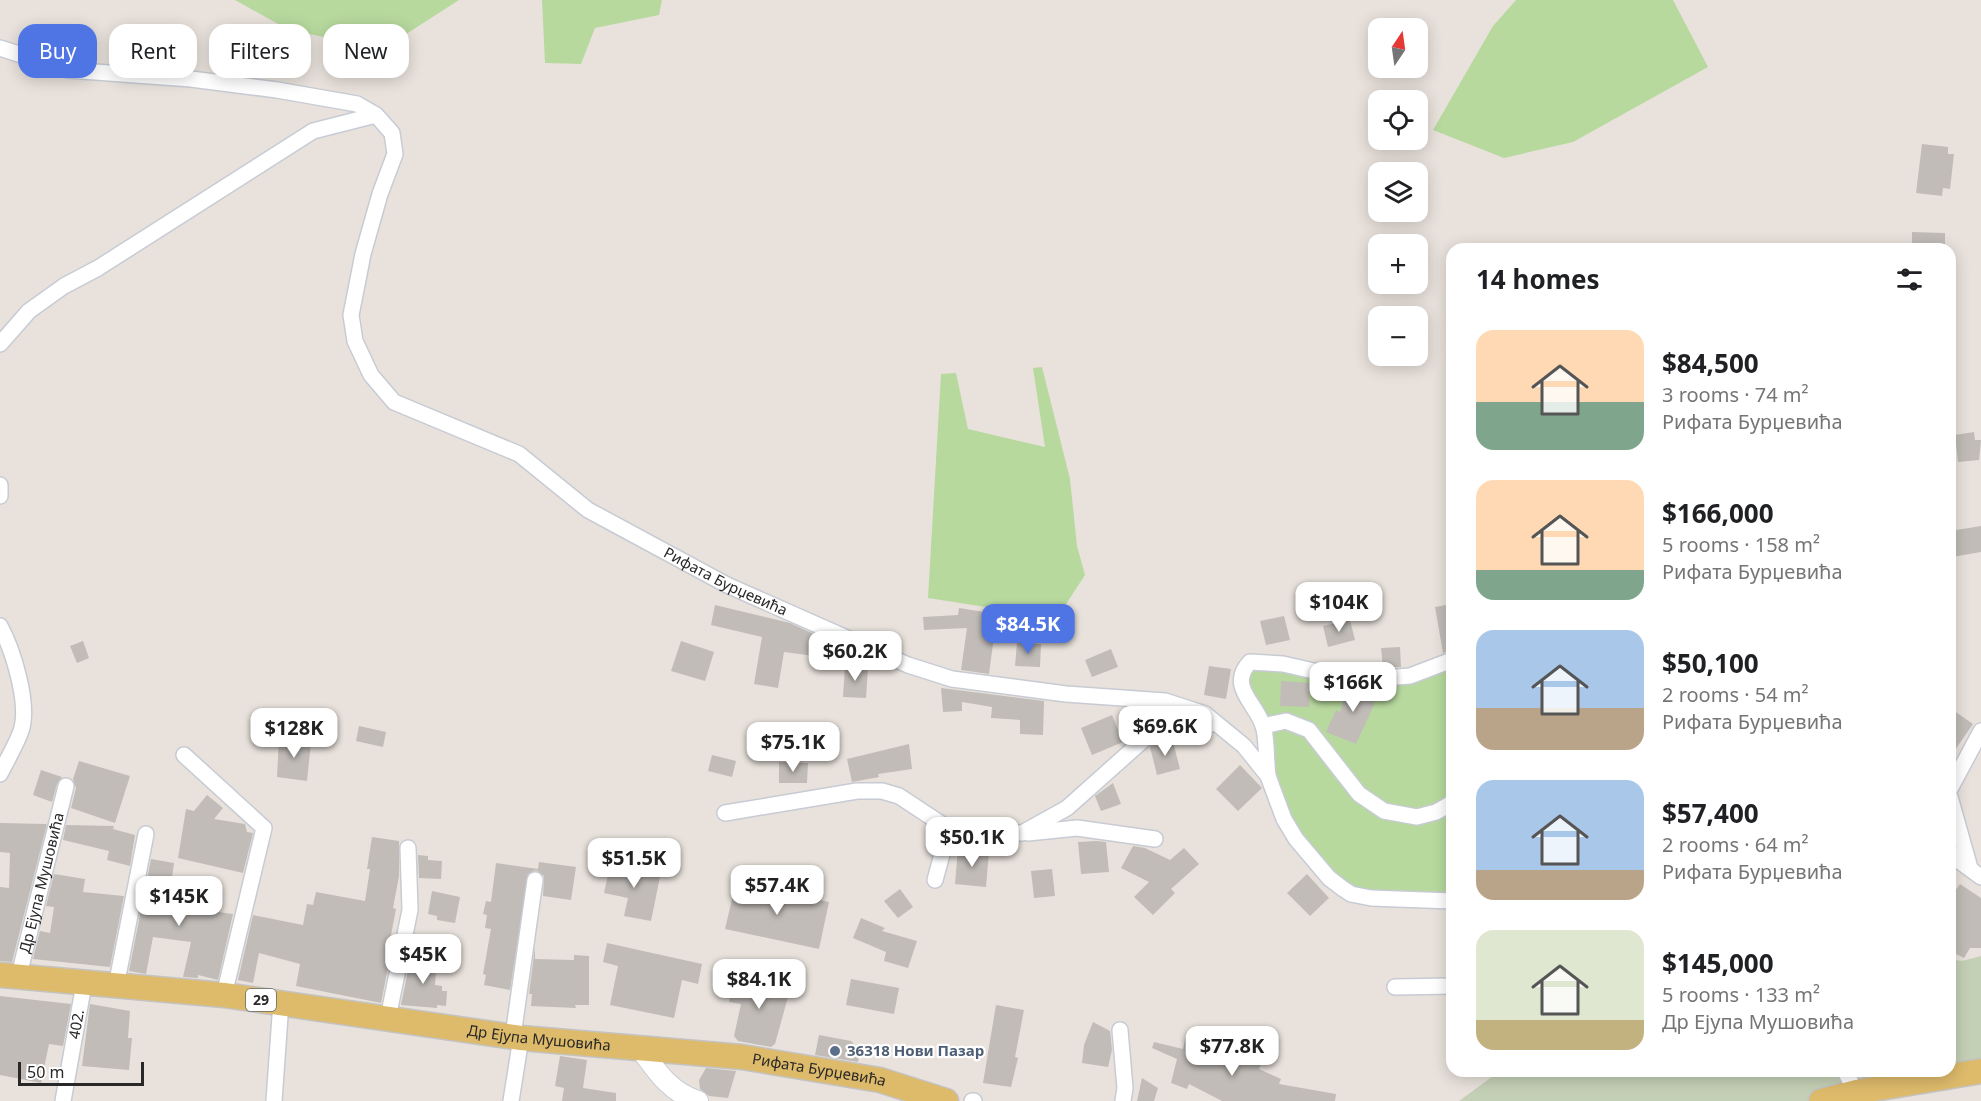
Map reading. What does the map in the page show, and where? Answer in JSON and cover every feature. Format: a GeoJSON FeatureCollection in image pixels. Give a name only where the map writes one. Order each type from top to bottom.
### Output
{"type":"FeatureCollection","features":[{"type":"Feature","properties":{"kind":"main road","name":"Др Ејупа Мушовића"},"geometry":{"type":"LineString","coordinates":[[9,977],[224,994],[517,1037],[691,1052]]}},
{"type":"Feature","properties":{"kind":"main road","name":"Рифата Бурџевића"},"geometry":{"type":"LineString","coordinates":[[691,1052],[854,1074],[902,1086],[946,1101]]}},
{"type":"Feature","properties":{"kind":"main road"},"geometry":{"type":"LineString","coordinates":[[1956,1075],[1981,1071]]}},
{"type":"Feature","properties":{"kind":"main road"},"geometry":{"type":"LineString","coordinates":[[1821,1101],[1860,1088],[1938,1077]]}},
{"type":"Feature","properties":{"kind":"street"},"geometry":{"type":"LineString","coordinates":[[0,48],[68,70],[191,79],[278,90],[357,104],[376,115]]}},
{"type":"Feature","properties":{"kind":"street"},"geometry":{"type":"LineString","coordinates":[[0,344],[29,310],[64,286],[98,268],[313,131],[376,115]]}},
{"type":"Feature","properties":{"kind":"street","name":"Рифата Бурџевића"},"geometry":{"type":"LineString","coordinates":[[376,115],[392,133],[395,154],[380,194],[363,254],[351,315],[356,341],[371,375],[394,402],[519,454],[588,510],[727,585],[908,665],[952,679],[1066,694],[1182,705],[1205,714],[1226,731],[1244,746],[1268,776]]}},
{"type":"Feature","properties":{"kind":"street"},"geometry":{"type":"LineString","coordinates":[[0,485],[0,496]]}},
{"type":"Feature","properties":{"kind":"street"},"geometry":{"type":"LineString","coordinates":[[0,626],[9,642],[24,708],[21,730],[0,774]]}},
{"type":"Feature","properties":{"kind":"street","name":"Рифата Бурџевића"},"geometry":{"type":"LineString","coordinates":[[1446,662],[1410,676],[1397,677],[1340,677],[1283,664],[1251,662],[1243,673],[1243,693],[1263,726],[1268,776],[1284,819],[1296,839],[1329,878],[1351,894],[1371,898],[1446,901]]}},
{"type":"Feature","properties":{"kind":"street","name":"Рифата Бурџевића"},"geometry":{"type":"LineString","coordinates":[[725,813],[857,791],[882,791],[899,796],[949,829],[973,833],[1022,833],[1067,808],[1159,726],[1172,720],[1185,719],[1208,723],[1226,731]]}},
{"type":"Feature","properties":{"kind":"street"},"geometry":{"type":"LineString","coordinates":[[1263,726],[1286,721],[1309,730],[1359,794],[1384,812],[1417,817],[1436,812],[1446,806]]}},
{"type":"Feature","properties":{"kind":"street"},"geometry":{"type":"LineString","coordinates":[[1956,778],[1981,731]]}},
{"type":"Feature","properties":{"kind":"street"},"geometry":{"type":"LineString","coordinates":[[184,755],[264,828],[224,994]]}},
{"type":"Feature","properties":{"kind":"street","name":"Др Ејупа Мушовића"},"geometry":{"type":"LineString","coordinates":[[9,977],[66,786]]}},
{"type":"Feature","properties":{"kind":"street"},"geometry":{"type":"LineString","coordinates":[[1956,814],[1976,872]]}},
{"type":"Feature","properties":{"kind":"street"},"geometry":{"type":"LineString","coordinates":[[1022,833],[1077,828],[1155,839]]}},
{"type":"Feature","properties":{"kind":"street"},"geometry":{"type":"LineString","coordinates":[[935,880],[949,829]]}},
{"type":"Feature","properties":{"kind":"street"},"geometry":{"type":"LineString","coordinates":[[116,986],[146,834]]}},
{"type":"Feature","properties":{"kind":"street"},"geometry":{"type":"LineString","coordinates":[[388,1018],[410,910],[408,848]]}},
{"type":"Feature","properties":{"kind":"street"},"geometry":{"type":"LineString","coordinates":[[1956,859],[1976,872]]}},
{"type":"Feature","properties":{"kind":"street"},"geometry":{"type":"LineString","coordinates":[[511,1101],[535,880]]}},
{"type":"Feature","properties":{"kind":"street","name":"402."},"geometry":{"type":"LineString","coordinates":[[63,1101],[84,984]]}},
{"type":"Feature","properties":{"kind":"street"},"geometry":{"type":"LineString","coordinates":[[1395,987],[1446,986]]}},
{"type":"Feature","properties":{"kind":"street"},"geometry":{"type":"LineString","coordinates":[[274,1101],[281,1002]]}},
{"type":"Feature","properties":{"kind":"street"},"geometry":{"type":"LineString","coordinates":[[1120,1030],[1125,1088],[1123,1101]]}},
{"type":"Feature","properties":{"kind":"street"},"geometry":{"type":"LineString","coordinates":[[639,1047],[665,1083],[686,1097],[698,1101]]}},
{"type":"Feature","properties":{"kind":"green space"},"geometry":{"type":"Polygon","coordinates":[[[235,0],[459,0],[409,32],[409,24],[323,24],[323,37],[311,34],[311,24],[278,24],[235,0]]]}},
{"type":"Feature","properties":{"kind":"green space"},"geometry":{"type":"Polygon","coordinates":[[[542,0],[662,0],[659,15],[595,28],[581,64],[545,63],[542,0]]]}},
{"type":"Feature","properties":{"kind":"green space"},"geometry":{"type":"Polygon","coordinates":[[[1516,0],[1673,0],[1708,67],[1573,142],[1504,158],[1433,130],[1493,26],[1516,0]]]}},
{"type":"Feature","properties":{"kind":"green space"},"geometry":{"type":"Polygon","coordinates":[[[1042,367],[1070,479],[1077,546],[1085,575],[1057,618],[928,598],[941,374],[956,373],[968,429],[1045,447],[1033,368],[1042,367]]]}},
{"type":"Feature","properties":{"kind":"green space"},"geometry":{"type":"Polygon","coordinates":[[[1446,662],[1446,896],[1442,900],[1351,894],[1284,819],[1263,726],[1243,693],[1245,668],[1397,677],[1446,662]]]}},
{"type":"Feature","properties":{"kind":"green space"},"geometry":{"type":"Polygon","coordinates":[[[1981,956],[1981,1071],[1956,1075],[1956,960],[1962,961],[1981,956]]]}},
{"type":"Feature","properties":{"kind":"green space"},"geometry":{"type":"Polygon","coordinates":[[[1492,1077],[1848,1077],[1858,1101],[1459,1101],[1492,1077]]]}},
{"type":"Feature","properties":{"kind":"green space"},"geometry":{"type":"Polygon","coordinates":[[[1878,1077],[1943,1077],[1880,1087],[1878,1077]]]}},
{"type":"Feature","properties":{"kind":"building"},"geometry":{"type":"Polygon","coordinates":[[[1922,144],[1948,147],[1948,154],[1954,154],[1950,189],[1943,188],[1942,196],[1916,193],[1922,144]]]}},
{"type":"Feature","properties":{"kind":"building"},"geometry":{"type":"Polygon","coordinates":[[[1912,232],[1945,233],[1945,243],[1912,243],[1912,232]]]}},
{"type":"Feature","properties":{"kind":"building"},"geometry":{"type":"Polygon","coordinates":[[[1974,432],[1975,440],[1981,440],[1979,460],[1958,462],[1956,435],[1974,432]]]}},
{"type":"Feature","properties":{"kind":"building"},"geometry":{"type":"Polygon","coordinates":[[[1981,526],[1981,552],[1956,556],[1956,530],[1981,526]]]}},
{"type":"Feature","properties":{"kind":"building"},"geometry":{"type":"Polygon","coordinates":[[[715,605],[790,623],[818,636],[815,656],[784,652],[778,688],[754,684],[762,637],[711,625],[715,605]]]}},
{"type":"Feature","properties":{"kind":"building"},"geometry":{"type":"Polygon","coordinates":[[[1446,605],[1446,652],[1443,653],[1435,607],[1446,605]]]}},
{"type":"Feature","properties":{"kind":"building"},"geometry":{"type":"Polygon","coordinates":[[[959,608],[997,614],[989,674],[961,670],[967,628],[924,630],[923,617],[958,615],[959,608]]]}},
{"type":"Feature","properties":{"kind":"building"},"geometry":{"type":"Polygon","coordinates":[[[1284,616],[1290,640],[1266,645],[1260,621],[1284,616]]]}},
{"type":"Feature","properties":{"kind":"building"},"geometry":{"type":"Polygon","coordinates":[[[1350,620],[1355,640],[1328,647],[1323,626],[1350,620]]]}},
{"type":"Feature","properties":{"kind":"building"},"geometry":{"type":"Polygon","coordinates":[[[83,641],[89,658],[77,663],[70,646],[83,641]]]}},
{"type":"Feature","properties":{"kind":"building"},"geometry":{"type":"Polygon","coordinates":[[[681,641],[714,652],[705,681],[671,671],[681,641]]]}},
{"type":"Feature","properties":{"kind":"building"},"geometry":{"type":"Polygon","coordinates":[[[1017,643],[1041,644],[1040,667],[1015,666],[1017,643]]]}},
{"type":"Feature","properties":{"kind":"building"},"geometry":{"type":"Polygon","coordinates":[[[1400,647],[1401,667],[1383,667],[1381,648],[1400,647]]]}},
{"type":"Feature","properties":{"kind":"building"},"geometry":{"type":"Polygon","coordinates":[[[1111,649],[1118,667],[1092,677],[1085,660],[1111,649]]]}},
{"type":"Feature","properties":{"kind":"building"},"geometry":{"type":"Polygon","coordinates":[[[845,666],[868,668],[866,698],[843,697],[845,666]]]}},
{"type":"Feature","properties":{"kind":"building"},"geometry":{"type":"Polygon","coordinates":[[[1209,666],[1231,669],[1226,699],[1204,695],[1209,666]]]}},
{"type":"Feature","properties":{"kind":"building"},"geometry":{"type":"Polygon","coordinates":[[[1281,681],[1310,683],[1309,707],[1280,706],[1281,681]]]}},
{"type":"Feature","properties":{"kind":"building"},"geometry":{"type":"Polygon","coordinates":[[[1347,687],[1378,687],[1373,707],[1356,744],[1326,732],[1336,710],[1340,712],[1347,687]]]}},
{"type":"Feature","properties":{"kind":"building"},"geometry":{"type":"Polygon","coordinates":[[[941,688],[1044,701],[1043,735],[1020,734],[1020,720],[991,718],[992,707],[962,702],[962,711],[943,712],[941,688]]]}},
{"type":"Feature","properties":{"kind":"building"},"geometry":{"type":"Polygon","coordinates":[[[1956,712],[1973,724],[1956,748],[1956,712]]]}},
{"type":"Feature","properties":{"kind":"building"},"geometry":{"type":"Polygon","coordinates":[[[1112,715],[1123,742],[1092,755],[1081,728],[1112,715]]]}},
{"type":"Feature","properties":{"kind":"building"},"geometry":{"type":"Polygon","coordinates":[[[359,726],[386,732],[383,747],[356,741],[359,726]]]}},
{"type":"Feature","properties":{"kind":"building"},"geometry":{"type":"Polygon","coordinates":[[[279,738],[311,742],[307,781],[277,777],[279,738]]]}},
{"type":"Feature","properties":{"kind":"building"},"geometry":{"type":"Polygon","coordinates":[[[1172,738],[1180,769],[1157,775],[1150,747],[1155,742],[1172,738]]]}},
{"type":"Feature","properties":{"kind":"building"},"geometry":{"type":"Polygon","coordinates":[[[909,744],[912,769],[878,774],[879,777],[852,782],[847,759],[909,744]]]}},
{"type":"Feature","properties":{"kind":"building"},"geometry":{"type":"Polygon","coordinates":[[[712,755],[736,761],[732,777],[708,771],[712,755]]]}},
{"type":"Feature","properties":{"kind":"building"},"geometry":{"type":"Polygon","coordinates":[[[79,761],[130,776],[115,823],[71,808],[76,788],[73,779],[79,761]]]}},
{"type":"Feature","properties":{"kind":"building"},"geometry":{"type":"Polygon","coordinates":[[[779,762],[808,763],[807,783],[779,783],[779,762]]]}},
{"type":"Feature","properties":{"kind":"building"},"geometry":{"type":"Polygon","coordinates":[[[1240,765],[1262,788],[1238,811],[1216,789],[1240,765]]]}},
{"type":"Feature","properties":{"kind":"building"},"geometry":{"type":"Polygon","coordinates":[[[41,770],[62,777],[57,784],[52,802],[33,795],[41,770]]]}},
{"type":"Feature","properties":{"kind":"building"},"geometry":{"type":"Polygon","coordinates":[[[1113,783],[1121,804],[1101,811],[1095,796],[1113,783]]]}},
{"type":"Feature","properties":{"kind":"building"},"geometry":{"type":"Polygon","coordinates":[[[207,795],[223,808],[214,819],[245,824],[247,832],[253,833],[243,873],[178,858],[186,809],[194,811],[207,795]]]}},
{"type":"Feature","properties":{"kind":"building"},"geometry":{"type":"Polygon","coordinates":[[[0,823],[47,824],[12,962],[0,961],[0,887],[9,888],[10,853],[0,852],[0,823]]]}},
{"type":"Feature","properties":{"kind":"building"},"geometry":{"type":"Polygon","coordinates":[[[66,825],[114,826],[113,829],[135,835],[130,866],[107,860],[109,851],[63,840],[66,825]]]}},
{"type":"Feature","properties":{"kind":"building"},"geometry":{"type":"Polygon","coordinates":[[[372,837],[399,841],[399,876],[393,908],[396,909],[388,951],[391,952],[381,1003],[296,986],[300,964],[259,953],[253,983],[238,980],[253,915],[303,925],[307,904],[313,905],[316,892],[365,901],[372,837]]]}},
{"type":"Feature","properties":{"kind":"building"},"geometry":{"type":"Polygon","coordinates":[[[1078,842],[1106,842],[1109,872],[1081,874],[1078,842]]]}},
{"type":"Feature","properties":{"kind":"building"},"geometry":{"type":"Polygon","coordinates":[[[1133,846],[1145,848],[1170,860],[1184,848],[1199,864],[1171,889],[1175,893],[1153,915],[1134,897],[1149,882],[1121,868],[1133,846]]]}},
{"type":"Feature","properties":{"kind":"building"},"geometry":{"type":"Polygon","coordinates":[[[958,848],[989,851],[986,887],[955,884],[958,848]]]}},
{"type":"Feature","properties":{"kind":"building"},"geometry":{"type":"Polygon","coordinates":[[[418,855],[428,856],[428,860],[442,861],[441,879],[419,878],[418,855]]]}},
{"type":"Feature","properties":{"kind":"building"},"geometry":{"type":"Polygon","coordinates":[[[151,859],[174,863],[168,905],[233,914],[218,980],[198,975],[198,978],[183,977],[191,942],[153,937],[146,974],[129,971],[151,859]]]}},
{"type":"Feature","properties":{"kind":"building"},"geometry":{"type":"Polygon","coordinates":[[[611,861],[661,872],[651,921],[624,916],[628,898],[604,893],[611,861]]]}},
{"type":"Feature","properties":{"kind":"building"},"geometry":{"type":"Polygon","coordinates":[[[539,862],[576,867],[571,900],[543,896],[544,876],[536,870],[528,874],[510,990],[484,985],[486,975],[483,974],[491,929],[485,928],[487,915],[483,914],[486,901],[491,902],[496,863],[538,869],[539,862]]]}},
{"type":"Feature","properties":{"kind":"building"},"geometry":{"type":"Polygon","coordinates":[[[1052,869],[1055,896],[1034,898],[1031,871],[1052,869]]]}},
{"type":"Feature","properties":{"kind":"building"},"geometry":{"type":"Polygon","coordinates":[[[54,874],[85,879],[83,892],[124,896],[110,967],[33,959],[40,931],[50,933],[54,907],[46,906],[54,874]]]}},
{"type":"Feature","properties":{"kind":"building"},"geometry":{"type":"Polygon","coordinates":[[[1307,874],[1329,898],[1310,916],[1287,893],[1307,874]]]}},
{"type":"Feature","properties":{"kind":"building"},"geometry":{"type":"Polygon","coordinates":[[[736,882],[829,902],[819,949],[725,929],[736,882]]]}},
{"type":"Feature","properties":{"kind":"building"},"geometry":{"type":"Polygon","coordinates":[[[1960,884],[1981,898],[1981,948],[1970,948],[1964,958],[1956,954],[1956,890],[1960,884]]]}},
{"type":"Feature","properties":{"kind":"building"},"geometry":{"type":"Polygon","coordinates":[[[900,889],[913,907],[898,918],[884,901],[900,889]]]}},
{"type":"Feature","properties":{"kind":"building"},"geometry":{"type":"Polygon","coordinates":[[[432,891],[460,897],[455,923],[437,920],[437,916],[428,914],[432,891]]]}},
{"type":"Feature","properties":{"kind":"building"},"geometry":{"type":"Polygon","coordinates":[[[861,918],[885,928],[882,931],[917,941],[908,968],[884,961],[886,952],[853,938],[861,918]]]}},
{"type":"Feature","properties":{"kind":"building"},"geometry":{"type":"Polygon","coordinates":[[[607,943],[702,964],[698,984],[682,980],[674,1018],[610,1005],[618,966],[603,962],[607,943]]]}},
{"type":"Feature","properties":{"kind":"building"},"geometry":{"type":"Polygon","coordinates":[[[535,947],[535,959],[574,960],[574,955],[589,956],[589,1005],[575,1005],[576,1008],[531,1006],[532,994],[529,994],[535,947]]]}},
{"type":"Feature","properties":{"kind":"building"},"geometry":{"type":"Polygon","coordinates":[[[411,956],[437,958],[435,985],[442,986],[442,991],[447,991],[446,1006],[437,1005],[437,1008],[401,1005],[411,956]]]}},
{"type":"Feature","properties":{"kind":"building"},"geometry":{"type":"Polygon","coordinates":[[[735,975],[791,986],[775,1044],[771,1047],[738,1041],[734,1036],[741,1004],[729,1002],[735,975]]]}},
{"type":"Feature","properties":{"kind":"building"},"geometry":{"type":"Polygon","coordinates":[[[851,979],[899,988],[894,1014],[846,1005],[851,979]]]}},
{"type":"Feature","properties":{"kind":"building"},"geometry":{"type":"Polygon","coordinates":[[[0,996],[71,1004],[63,1046],[49,1044],[41,1083],[0,1075],[0,996]]]}},
{"type":"Feature","properties":{"kind":"building"},"geometry":{"type":"Polygon","coordinates":[[[90,1004],[130,1011],[128,1038],[132,1038],[129,1070],[82,1066],[90,1004]]]}},
{"type":"Feature","properties":{"kind":"building"},"geometry":{"type":"Polygon","coordinates":[[[996,1005],[1024,1010],[1015,1057],[1018,1058],[1011,1087],[983,1083],[996,1005]]]}},
{"type":"Feature","properties":{"kind":"building"},"geometry":{"type":"Polygon","coordinates":[[[1093,1022],[1110,1031],[1112,1050],[1108,1067],[1082,1063],[1084,1045],[1093,1022]]]}},
{"type":"Feature","properties":{"kind":"building"},"geometry":{"type":"Polygon","coordinates":[[[819,1035],[851,1041],[860,1050],[858,1062],[815,1055],[819,1035]]]}},
{"type":"Feature","properties":{"kind":"building"},"geometry":{"type":"Polygon","coordinates":[[[1186,1036],[1202,1043],[1201,1050],[1261,1064],[1259,1069],[1281,1079],[1279,1084],[1336,1094],[1335,1101],[1222,1101],[1189,1084],[1187,1089],[1171,1083],[1177,1059],[1152,1048],[1154,1042],[1183,1049],[1186,1036]]]}},
{"type":"Feature","properties":{"kind":"building"},"geometry":{"type":"Polygon","coordinates":[[[560,1056],[587,1060],[583,1088],[616,1093],[616,1101],[562,1101],[564,1088],[555,1086],[560,1056]]]}},
{"type":"Feature","properties":{"kind":"building"},"geometry":{"type":"Polygon","coordinates":[[[706,1068],[736,1071],[728,1098],[709,1096],[700,1089],[699,1080],[706,1068]]]}},
{"type":"Feature","properties":{"kind":"building"},"geometry":{"type":"Polygon","coordinates":[[[1142,1078],[1158,1088],[1154,1101],[1137,1101],[1142,1078]]]}},
{"type":"Feature","properties":{"kind":"place","name":"36318 Нови Пазар"},"geometry":{"type":"Point","coordinates":[835,1051]}}]}
